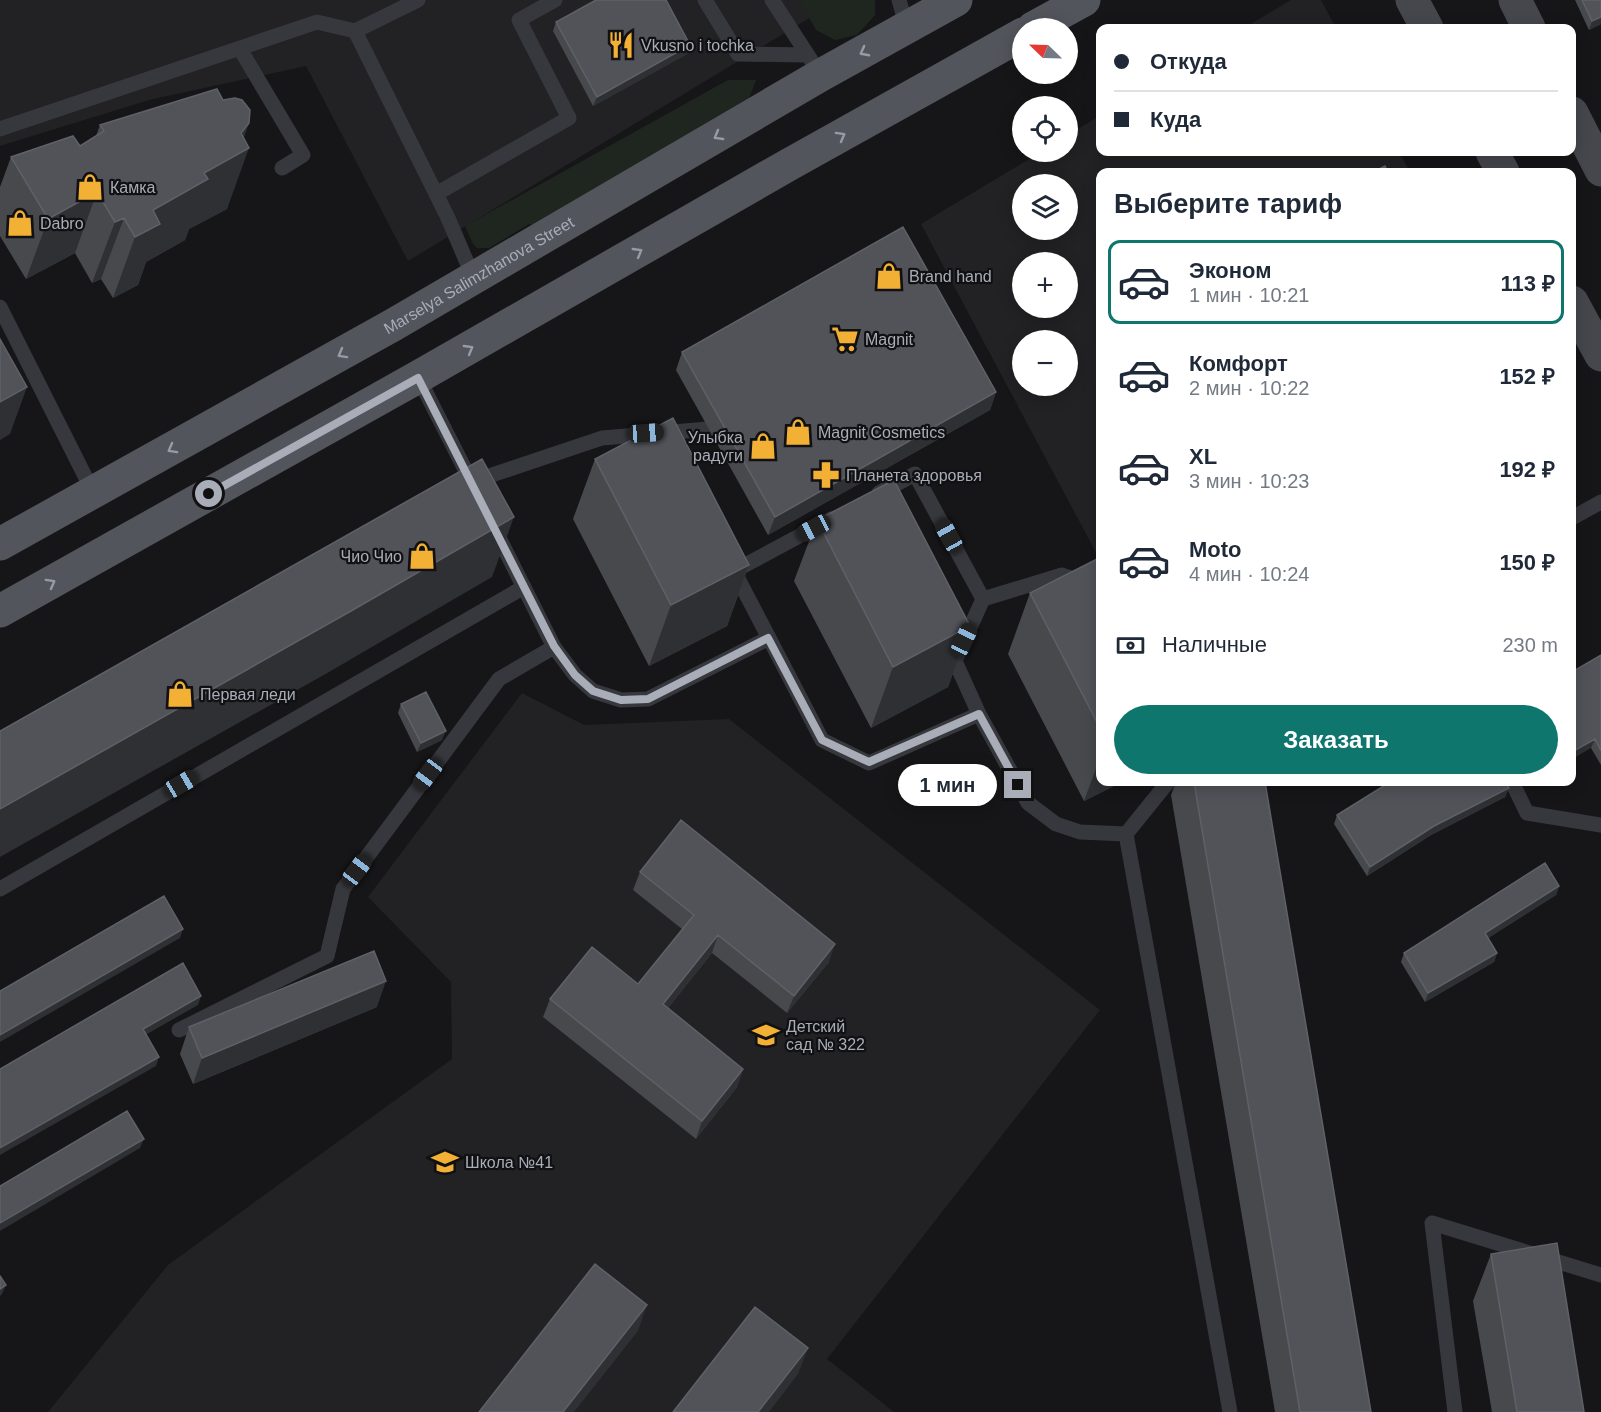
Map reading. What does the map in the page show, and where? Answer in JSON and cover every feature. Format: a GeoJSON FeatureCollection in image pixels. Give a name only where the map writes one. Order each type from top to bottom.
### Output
{"type":"FeatureCollection","features":[{"type":"Feature","properties":{"kind":"main road","name":"Marselya Salimzhanova Street"},"geometry":{"type":"LineString","coordinates":[[0,544],[474,279],[814,65],[903,14],[956,0]]}},
{"type":"Feature","properties":{"kind":"main road"},"geometry":{"type":"LineString","coordinates":[[1051,18],[1084,0]]}},
{"type":"Feature","properties":{"kind":"main road"},"geometry":{"type":"LineString","coordinates":[[1412,0],[1425,24]]}},
{"type":"Feature","properties":{"kind":"main road"},"geometry":{"type":"LineString","coordinates":[[1515,0],[1527,24]]}},
{"type":"Feature","properties":{"kind":"main road"},"geometry":{"type":"LineString","coordinates":[[0,611],[418,378],[790,164],[1012,40]]}},
{"type":"Feature","properties":{"kind":"main road"},"geometry":{"type":"LineString","coordinates":[[1576,121],[1601,170]]}},
{"type":"Feature","properties":{"kind":"main road"},"geometry":{"type":"LineString","coordinates":[[1576,309],[1601,355]]}},
{"type":"Feature","properties":{"kind":"lane"},"geometry":{"type":"LineString","coordinates":[[0,129],[317,22],[356,31],[418,0]]}},
{"type":"Feature","properties":{"kind":"lane"},"geometry":{"type":"LineString","coordinates":[[436,194],[569,118],[519,20],[555,0]]}},
{"type":"Feature","properties":{"kind":"lane"},"geometry":{"type":"LineString","coordinates":[[705,0],[738,54],[814,65]]}},
{"type":"Feature","properties":{"kind":"lane"},"geometry":{"type":"LineString","coordinates":[[772,0],[814,65]]}},
{"type":"Feature","properties":{"kind":"lane"},"geometry":{"type":"LineString","coordinates":[[356,31],[436,194],[474,279]]}},
{"type":"Feature","properties":{"kind":"lane"},"geometry":{"type":"LineString","coordinates":[[240,49],[303,155],[282,168]]}},
{"type":"Feature","properties":{"kind":"lane"},"geometry":{"type":"LineString","coordinates":[[0,307],[93,492]]}},
{"type":"Feature","properties":{"kind":"lane"},"geometry":{"type":"LineString","coordinates":[[418,378],[554,646],[575,675],[593,691],[621,700],[648,699],[768,638]]}},
{"type":"Feature","properties":{"kind":"lane"},"geometry":{"type":"LineString","coordinates":[[471,482],[602,438],[708,429]]}},
{"type":"Feature","properties":{"kind":"lane"},"geometry":{"type":"LineString","coordinates":[[865,501],[915,474],[983,599]]}},
{"type":"Feature","properties":{"kind":"lane"},"geometry":{"type":"LineString","coordinates":[[1576,516],[1601,502]]}},
{"type":"Feature","properties":{"kind":"lane"},"geometry":{"type":"LineString","coordinates":[[845,512],[734,572],[822,740],[869,762],[979,714]]}},
{"type":"Feature","properties":{"kind":"lane"},"geometry":{"type":"LineString","coordinates":[[1096,586],[1062,575],[983,599],[955,661],[979,714],[1028,803],[1056,824],[1080,832],[1126,834]]}},
{"type":"Feature","properties":{"kind":"lane"},"geometry":{"type":"LineString","coordinates":[[0,889],[524,587]]}},
{"type":"Feature","properties":{"kind":"lane"},"geometry":{"type":"LineString","coordinates":[[179,1030],[327,956],[343,889],[500,678],[554,646]]}},
{"type":"Feature","properties":{"kind":"lane"},"geometry":{"type":"LineString","coordinates":[[1165,786],[1126,834],[1230,1412]]}},
{"type":"Feature","properties":{"kind":"lane"},"geometry":{"type":"LineString","coordinates":[[1514,786],[1527,813],[1601,825]]}},
{"type":"Feature","properties":{"kind":"lane"},"geometry":{"type":"LineString","coordinates":[[1455,1412],[1432,1223],[1601,1275]]}},
{"type":"Feature","properties":{"kind":"shaded area"},"geometry":{"type":"Polygon","coordinates":[[[0,0],[839,0],[408,261],[306,66],[149,100],[0,146],[0,0]]]}},
{"type":"Feature","properties":{"kind":"shaded area"},"geometry":{"type":"Polygon","coordinates":[[[799,0],[875,0],[875,15],[857,35],[835,40],[816,30],[799,0]]]}},
{"type":"Feature","properties":{"kind":"shaded area"},"geometry":{"type":"Polygon","coordinates":[[[1291,0],[1321,0],[1334,24],[1251,24],[1291,0]]]}},
{"type":"Feature","properties":{"kind":"shaded area"},"geometry":{"type":"Polygon","coordinates":[[[728,80],[756,80],[748,101],[544,229],[529,224],[489,248],[477,248],[473,244],[465,226],[728,80]]]}},
{"type":"Feature","properties":{"kind":"shaded area"},"geometry":{"type":"Polygon","coordinates":[[[1096,118],[1096,156],[1401,156],[1408,168],[1096,168],[1096,553],[1013,396],[1078,396],[1078,330],[1012,330],[1012,395],[921,224],[1024,162],[1078,162],[1078,129],[1096,118]]]}},
{"type":"Feature","properties":{"kind":"shaded area","name":"Детский сад № 322"},"geometry":{"type":"Polygon","coordinates":[[[522,693],[584,725],[729,719],[1100,1010],[827,1359],[894,1412],[48,1412],[168,1265],[452,1059],[451,982],[368,897],[522,693]]]}},
{"type":"Feature","properties":{"kind":"building","name":"Vkusno i tochka"},"geometry":{"type":"Polygon","coordinates":[[[596,0],[666,0],[690,45],[597,97],[556,22],[596,0]]]}},
{"type":"Feature","properties":{"kind":"building"},"geometry":{"type":"Polygon","coordinates":[[[1582,0],[1601,0],[1601,17],[1592,21],[1582,0]]]}},
{"type":"Feature","properties":{"kind":"building"},"geometry":{"type":"Polygon","coordinates":[[[217,89],[223,100],[235,98],[242,100],[250,110],[249,123],[241,133],[249,148],[204,173],[208,179],[153,210],[160,224],[135,237],[124,218],[115,222],[97,192],[48,219],[11,157],[73,136],[80,146],[104,131],[100,125],[217,89]]]}},
{"type":"Feature","properties":{"kind":"building"},"geometry":{"type":"Polygon","coordinates":[[[903,227],[996,392],[775,517],[682,352],[903,227]]]}},
{"type":"Feature","properties":{"kind":"building"},"geometry":{"type":"Polygon","coordinates":[[[0,339],[27,387],[0,402],[0,339]]]}},
{"type":"Feature","properties":{"kind":"building"},"geometry":{"type":"Polygon","coordinates":[[[673,418],[749,565],[671,605],[595,459],[673,418]]]}},
{"type":"Feature","properties":{"kind":"building"},"geometry":{"type":"Polygon","coordinates":[[[482,459],[514,517],[0,809],[0,731],[482,459]]]}},
{"type":"Feature","properties":{"kind":"building"},"geometry":{"type":"Polygon","coordinates":[[[894,480],[970,626],[893,667],[817,520],[894,480]]]}},
{"type":"Feature","properties":{"kind":"building"},"geometry":{"type":"Polygon","coordinates":[[[1096,560],[1096,720],[1030,593],[1096,560]]]}},
{"type":"Feature","properties":{"kind":"building"},"geometry":{"type":"Polygon","coordinates":[[[1601,655],[1601,751],[1595,739],[1576,750],[1576,670],[1601,655]]]}},
{"type":"Feature","properties":{"kind":"building"},"geometry":{"type":"Polygon","coordinates":[[[426,692],[446,731],[421,743],[401,704],[426,692]]]}},
{"type":"Feature","properties":{"kind":"building"},"geometry":{"type":"Polygon","coordinates":[[[1195,786],[1266,786],[1371,1412],[1300,1412],[1195,786]]]}},
{"type":"Feature","properties":{"kind":"building"},"geometry":{"type":"Polygon","coordinates":[[[1384,786],[1508,786],[1509,788],[1434,826],[1370,867],[1337,815],[1384,786]]]}},
{"type":"Feature","properties":{"kind":"building"},"geometry":{"type":"Polygon","coordinates":[[[681,820],[835,944],[794,996],[718,935],[663,1004],[743,1069],[702,1121],[550,999],[592,947],[638,984],[694,915],[640,872],[681,820]]]}},
{"type":"Feature","properties":{"kind":"building"},"geometry":{"type":"Polygon","coordinates":[[[1545,863],[1559,886],[1485,933],[1497,953],[1428,993],[1404,953],[1545,863]]]}},
{"type":"Feature","properties":{"kind":"building"},"geometry":{"type":"Polygon","coordinates":[[[164,896],[183,929],[0,1035],[0,991],[164,896]]]}},
{"type":"Feature","properties":{"kind":"building"},"geometry":{"type":"Polygon","coordinates":[[[374,951],[386,981],[202,1058],[189,1027],[374,951]]]}},
{"type":"Feature","properties":{"kind":"building"},"geometry":{"type":"Polygon","coordinates":[[[183,963],[201,996],[143,1029],[159,1057],[0,1148],[0,1069],[183,963]]]}},
{"type":"Feature","properties":{"kind":"building"},"geometry":{"type":"Polygon","coordinates":[[[127,1111],[144,1139],[0,1223],[0,1186],[127,1111]]]}},
{"type":"Feature","properties":{"kind":"building"},"geometry":{"type":"Polygon","coordinates":[[[1557,1243],[1584,1412],[1517,1412],[1491,1254],[1557,1243]]]}},
{"type":"Feature","properties":{"kind":"building"},"geometry":{"type":"Polygon","coordinates":[[[595,1264],[647,1305],[563,1412],[479,1412],[595,1264]]]}},
{"type":"Feature","properties":{"kind":"building"},"geometry":{"type":"Polygon","coordinates":[[[0,1276],[6,1285],[0,1289],[0,1276]]]}},
{"type":"Feature","properties":{"kind":"building"},"geometry":{"type":"Polygon","coordinates":[[[755,1307],[808,1348],[758,1412],[673,1412],[755,1307]]]}},
{"type":"Feature","properties":{"kind":"place","name":"Vkusno i tochka"},"geometry":{"type":"Point","coordinates":[621,45]}},
{"type":"Feature","properties":{"kind":"place","name":"Камка"},"geometry":{"type":"Point","coordinates":[90,187]}},
{"type":"Feature","properties":{"kind":"place","name":"Dabro"},"geometry":{"type":"Point","coordinates":[20,223]}},
{"type":"Feature","properties":{"kind":"place","name":"Brand hand"},"geometry":{"type":"Point","coordinates":[889,276]}},
{"type":"Feature","properties":{"kind":"place","name":"Magnit"},"geometry":{"type":"Point","coordinates":[845,339]}},
{"type":"Feature","properties":{"kind":"place","name":"Magnit Cosmetics"},"geometry":{"type":"Point","coordinates":[798,432]}},
{"type":"Feature","properties":{"kind":"place","name":"Улыбка радуги"},"geometry":{"type":"Point","coordinates":[763,446]}},
{"type":"Feature","properties":{"kind":"place","name":"Планета здоровья"},"geometry":{"type":"Point","coordinates":[826,475]}},
{"type":"Feature","properties":{"kind":"place","name":"Чио Чио"},"geometry":{"type":"Point","coordinates":[422,556]}},
{"type":"Feature","properties":{"kind":"place","name":"Первая леди"},"geometry":{"type":"Point","coordinates":[180,694]}},
{"type":"Feature","properties":{"kind":"place","name":"Детский сад № 322"},"geometry":{"type":"Point","coordinates":[766,1035]}},
{"type":"Feature","properties":{"kind":"place","name":"Школа №41"},"geometry":{"type":"Point","coordinates":[445,1162]}},
{"type":"Feature","properties":{"kind":"route"},"geometry":{"type":"LineString","coordinates":[[209,494],[418,378],[554,646],[575,675],[593,691],[621,700],[648,699],[768,638],[822,740],[869,762],[979,714],[1018,785]]}}]}
